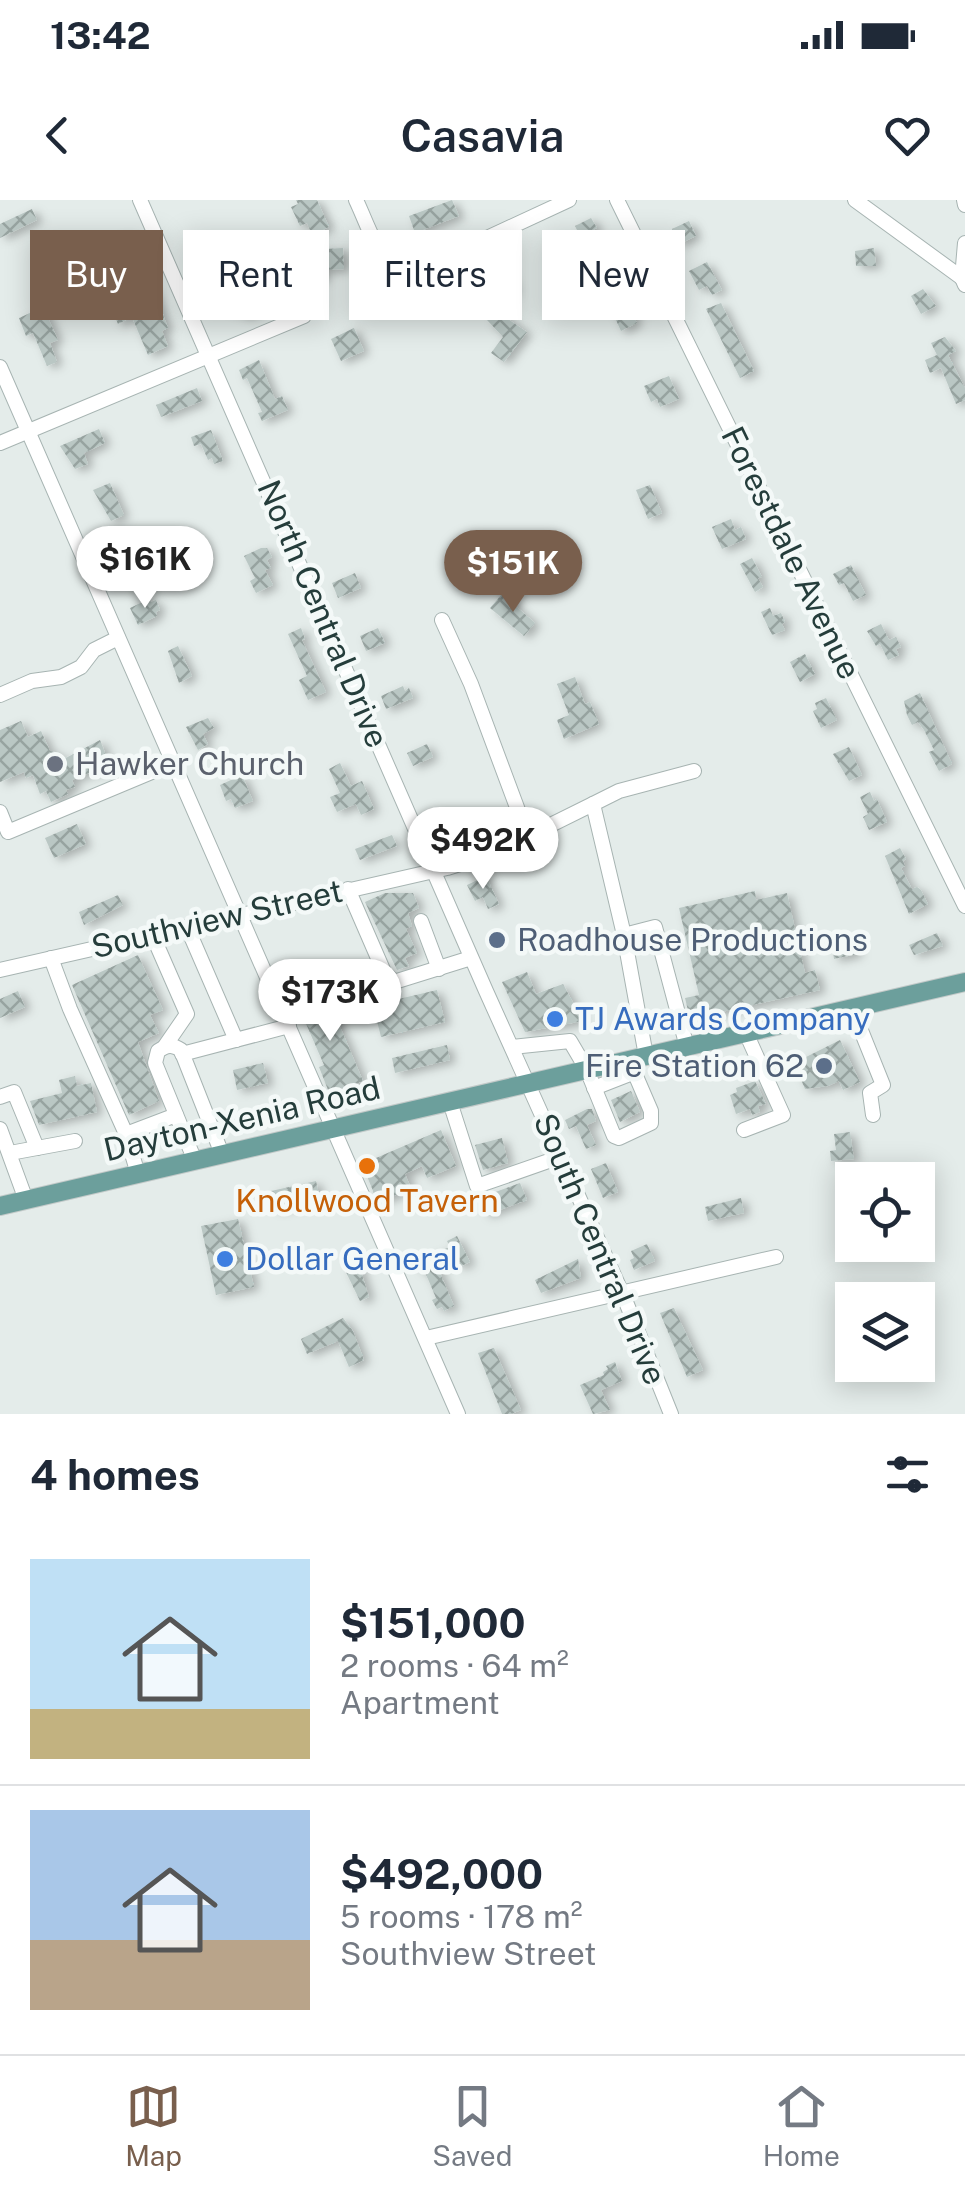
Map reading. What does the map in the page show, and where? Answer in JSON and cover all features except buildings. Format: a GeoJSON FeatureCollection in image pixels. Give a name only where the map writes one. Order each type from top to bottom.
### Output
{"type":"FeatureCollection","features":[{"type":"Feature","properties":{"kind":"main road","name":"Dayton-Xenia Road"},"geometry":{"type":"LineString","coordinates":[[0,1206],[587,1070],[637,1063],[687,1047],[965,982]]}},
{"type":"Feature","properties":{"kind":"street","name":"North Central Drive"},"geometry":{"type":"LineString","coordinates":[[140,200],[528,1084]]}},
{"type":"Feature","properties":{"kind":"street"},"geometry":{"type":"LineString","coordinates":[[356,200],[380,252],[398,266],[423,266],[569,200]]}},
{"type":"Feature","properties":{"kind":"street","name":"Forestdale Avenue"},"geometry":{"type":"LineString","coordinates":[[617,200],[965,906]]}},
{"type":"Feature","properties":{"kind":"street"},"geometry":{"type":"LineString","coordinates":[[856,200],[964,282]]}},
{"type":"Feature","properties":{"kind":"street"},"geometry":{"type":"LineString","coordinates":[[964,282],[965,243]]}},
{"type":"Feature","properties":{"kind":"street"},"geometry":{"type":"LineString","coordinates":[[0,443],[294,320]]}},
{"type":"Feature","properties":{"kind":"street"},"geometry":{"type":"LineString","coordinates":[[0,367],[458,1414]]}},
{"type":"Feature","properties":{"kind":"street"},"geometry":{"type":"LineString","coordinates":[[442,620],[471,684],[528,837]]}},
{"type":"Feature","properties":{"kind":"street"},"geometry":{"type":"LineString","coordinates":[[0,695],[32,682],[61,677],[81,666],[94,650],[118,638]]}},
{"type":"Feature","properties":{"kind":"street"},"geometry":{"type":"LineString","coordinates":[[0,812],[8,832],[173,763]]}},
{"type":"Feature","properties":{"kind":"street","name":"Southview Street"},"geometry":{"type":"LineString","coordinates":[[0,970],[492,854],[619,791],[694,771]]}},
{"type":"Feature","properties":{"kind":"street"},"geometry":{"type":"LineString","coordinates":[[512,1048],[570,1041],[587,1070],[614,1136],[619,1138],[651,1123],[637,1063],[624,935],[593,804]]}},
{"type":"Feature","properties":{"kind":"street"},"geometry":{"type":"LineString","coordinates":[[348,888],[389,979],[394,982],[472,958]]}},
{"type":"Feature","properties":{"kind":"street"},"geometry":{"type":"LineString","coordinates":[[421,921],[439,969]]}},
{"type":"Feature","properties":{"kind":"street"},"geometry":{"type":"LineString","coordinates":[[187,927],[236,1040]]}},
{"type":"Feature","properties":{"kind":"street"},"geometry":{"type":"LineString","coordinates":[[624,935],[655,927],[687,1047]]}},
{"type":"Feature","properties":{"kind":"street"},"geometry":{"type":"LineString","coordinates":[[152,934],[187,1014],[158,1051],[155,1062],[195,1161]]}},
{"type":"Feature","properties":{"kind":"street"},"geometry":{"type":"LineString","coordinates":[[51,958],[76,1025],[126,1134],[138,1174]]}},
{"type":"Feature","properties":{"kind":"street"},"geometry":{"type":"LineString","coordinates":[[852,1008],[883,1085],[870,1093],[874,1115]]}},
{"type":"Feature","properties":{"kind":"street"},"geometry":{"type":"LineString","coordinates":[[182,1054],[289,1026]]}},
{"type":"Feature","properties":{"kind":"street"},"geometry":{"type":"LineString","coordinates":[[744,1130],[783,1115],[746,1033]]}},
{"type":"Feature","properties":{"kind":"street"},"geometry":{"type":"LineString","coordinates":[[165,1046],[173,1045],[182,1054],[222,1154]]}},
{"type":"Feature","properties":{"kind":"street"},"geometry":{"type":"LineString","coordinates":[[594,1088],[637,1063]]}},
{"type":"Feature","properties":{"kind":"street","name":"South Central Drive"},"geometry":{"type":"LineString","coordinates":[[528,1084],[671,1414]]}},
{"type":"Feature","properties":{"kind":"street"},"geometry":{"type":"LineString","coordinates":[[0,1098],[14,1092],[37,1148]]}},
{"type":"Feature","properties":{"kind":"street"},"geometry":{"type":"LineString","coordinates":[[450,1102],[477,1186],[560,1157]]}},
{"type":"Feature","properties":{"kind":"street"},"geometry":{"type":"LineString","coordinates":[[126,1134],[176,1115]]}},
{"type":"Feature","properties":{"kind":"street"},"geometry":{"type":"LineString","coordinates":[[0,1129],[26,1200]]}},
{"type":"Feature","properties":{"kind":"street"},"geometry":{"type":"LineString","coordinates":[[10,1153],[75,1141]]}},
{"type":"Feature","properties":{"kind":"street"},"geometry":{"type":"LineString","coordinates":[[426,1338],[776,1257]]}},
{"type":"Feature","properties":{"kind":"place","name":"Hawker Church"},"geometry":{"type":"Point","coordinates":[55,764]}},
{"type":"Feature","properties":{"kind":"place","name":"Roadhouse Productions"},"geometry":{"type":"Point","coordinates":[497,940]}},
{"type":"Feature","properties":{"kind":"place","name":"TJ Awards Company"},"geometry":{"type":"Point","coordinates":[555,1019]}},
{"type":"Feature","properties":{"kind":"place","name":"Fire Station 62"},"geometry":{"type":"Point","coordinates":[824,1066]}},
{"type":"Feature","properties":{"kind":"place","name":"Knollwood Tavern"},"geometry":{"type":"Point","coordinates":[367,1166]}},
{"type":"Feature","properties":{"kind":"place","name":"Dollar General"},"geometry":{"type":"Point","coordinates":[225,1259]}}]}
